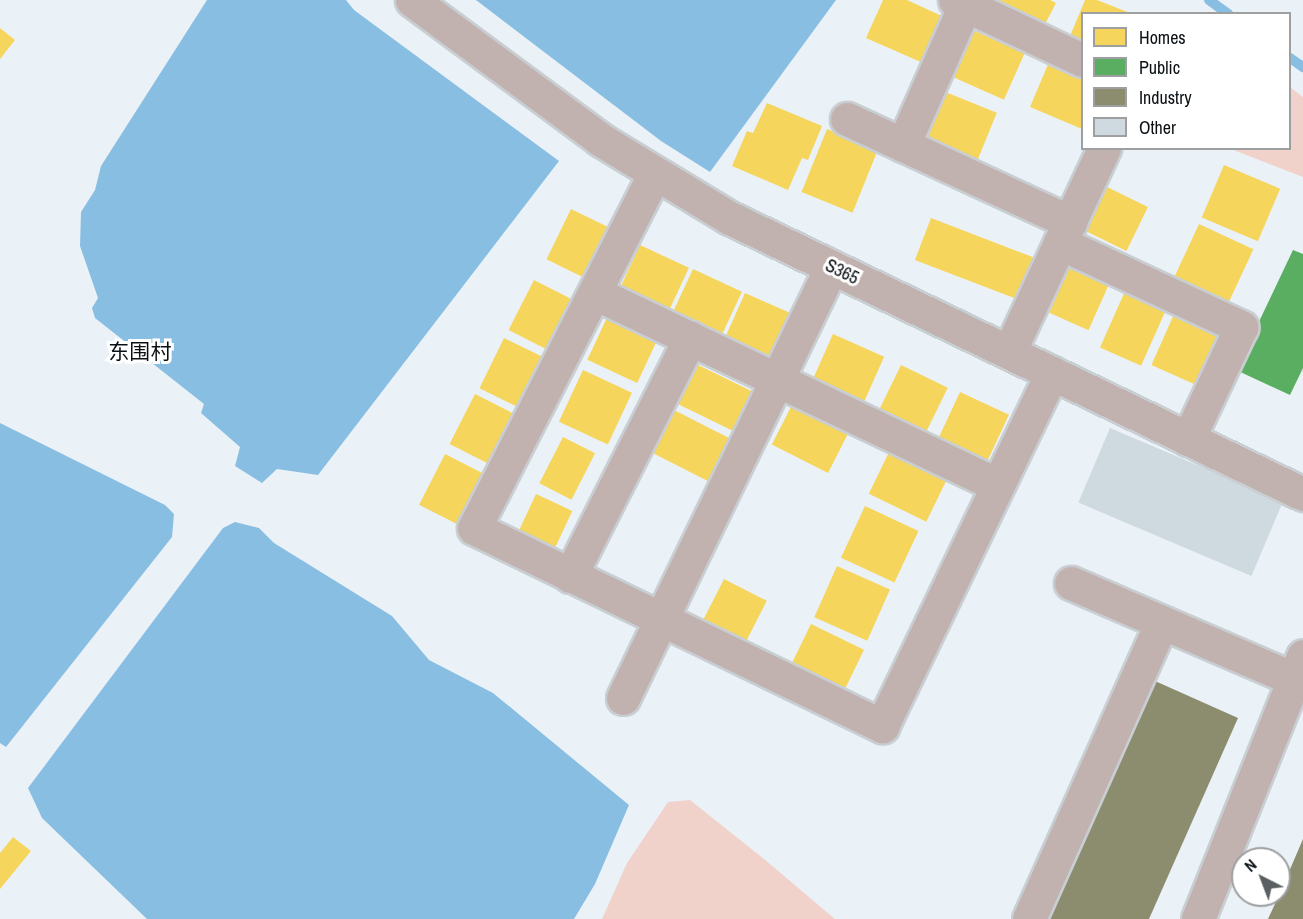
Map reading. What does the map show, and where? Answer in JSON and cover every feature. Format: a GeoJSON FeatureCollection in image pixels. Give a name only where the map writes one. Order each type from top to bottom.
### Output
{"type":"FeatureCollection","features":[{"type":"Feature","properties":{"kind":"street","name":"S365"},"geometry":{"type":"LineString","coordinates":[[412,0],[535,94],[654,175],[730,218],[1303,494]]}},
{"type":"Feature","properties":{"kind":"street"},"geometry":{"type":"LineString","coordinates":[[903,145],[960,2],[1081,59]]}},
{"type":"Feature","properties":{"kind":"street"},"geometry":{"type":"LineString","coordinates":[[848,119],[903,145],[1241,327],[1188,439]]}},
{"type":"Feature","properties":{"kind":"street"},"geometry":{"type":"LineString","coordinates":[[1009,352],[1103,150]]}},
{"type":"Feature","properties":{"kind":"street"},"geometry":{"type":"LineString","coordinates":[[654,175],[474,528],[570,576],[882,726],[1052,373]]}},
{"type":"Feature","properties":{"kind":"street"},"geometry":{"type":"LineString","coordinates":[[623,698],[831,267]]}},
{"type":"Feature","properties":{"kind":"street"},"geometry":{"type":"LineString","coordinates":[[595,293],[998,485]]}},
{"type":"Feature","properties":{"kind":"street"},"geometry":{"type":"LineString","coordinates":[[570,576],[690,338]]}},
{"type":"Feature","properties":{"kind":"street"},"geometry":{"type":"LineString","coordinates":[[1071,583],[1162,622],[1300,673],[1198,919]]}},
{"type":"Feature","properties":{"kind":"street"},"geometry":{"type":"LineString","coordinates":[[1029,919],[1162,622]]}},
{"type":"Feature","properties":{"kind":"shaded area"},"geometry":{"type":"Polygon","coordinates":[[[1291,88],[1303,97],[1303,177],[1234,150],[1291,150],[1291,88]]]}},
{"type":"Feature","properties":{"kind":"shaded area"},"geometry":{"type":"Polygon","coordinates":[[[690,800],[835,919],[602,919],[627,863],[668,802],[690,800]]]}},
{"type":"Feature","properties":{"kind":"water"},"geometry":{"type":"Polygon","coordinates":[[[207,0],[346,0],[354,10],[559,161],[318,475],[277,469],[262,483],[235,466],[240,447],[201,413],[204,404],[95,318],[92,308],[98,298],[80,246],[81,212],[95,190],[101,166],[207,0]]]}},
{"type":"Feature","properties":{"kind":"water"},"geometry":{"type":"Polygon","coordinates":[[[476,0],[836,0],[710,172],[661,141],[476,0]]]}},
{"type":"Feature","properties":{"kind":"water"},"geometry":{"type":"Polygon","coordinates":[[[0,423],[165,505],[174,514],[172,537],[6,747],[0,743],[0,423]]]}},
{"type":"Feature","properties":{"kind":"water"},"geometry":{"type":"Polygon","coordinates":[[[235,522],[259,528],[274,543],[392,616],[429,660],[493,693],[629,805],[595,884],[574,919],[147,919],[42,818],[28,788],[223,528],[235,522]]]}},
{"type":"Feature","properties":{"kind":"building: Homes"},"geometry":{"type":"Polygon","coordinates":[[[883,0],[907,0],[944,17],[923,63],[866,38],[883,0]]]}},
{"type":"Feature","properties":{"kind":"building: Homes"},"geometry":{"type":"Polygon","coordinates":[[[986,0],[1050,0],[1056,3],[1041,32],[986,0]]]}},
{"type":"Feature","properties":{"kind":"building: Homes"},"geometry":{"type":"Polygon","coordinates":[[[1085,0],[1097,0],[1127,12],[1081,12],[1081,47],[1068,41],[1085,0]]]}},
{"type":"Feature","properties":{"kind":"building: Homes"},"geometry":{"type":"Polygon","coordinates":[[[0,28],[15,40],[0,59],[0,28]]]}},
{"type":"Feature","properties":{"kind":"building: Homes"},"geometry":{"type":"Polygon","coordinates":[[[968,28],[1025,53],[1004,100],[947,75],[968,28]]]}},
{"type":"Feature","properties":{"kind":"building: Homes"},"geometry":{"type":"Polygon","coordinates":[[[1049,62],[1081,76],[1081,129],[1030,107],[1049,62]]]}},
{"type":"Feature","properties":{"kind":"building: Homes"},"geometry":{"type":"Polygon","coordinates":[[[943,91],[997,113],[977,162],[923,140],[943,91]]]}},
{"type":"Feature","properties":{"kind":"building: Homes"},"geometry":{"type":"Polygon","coordinates":[[[767,103],[822,126],[808,160],[802,158],[788,190],[732,166],[747,131],[753,133],[767,103]]]}},
{"type":"Feature","properties":{"kind":"building: Homes"},"geometry":{"type":"Polygon","coordinates":[[[827,129],[878,150],[853,213],[802,192],[827,129]]]}},
{"type":"Feature","properties":{"kind":"building: Homes"},"geometry":{"type":"Polygon","coordinates":[[[1224,165],[1280,189],[1258,241],[1202,217],[1224,165]]]}},
{"type":"Feature","properties":{"kind":"building: Homes"},"geometry":{"type":"Polygon","coordinates":[[[1103,185],[1148,207],[1126,251],[1082,229],[1103,185]]]}},
{"type":"Feature","properties":{"kind":"building: Homes"},"geometry":{"type":"Polygon","coordinates":[[[571,209],[618,232],[593,282],[546,259],[571,209]]]}},
{"type":"Feature","properties":{"kind":"building: Homes"},"geometry":{"type":"Polygon","coordinates":[[[931,218],[1035,258],[1019,300],[915,260],[931,218]]]}},
{"type":"Feature","properties":{"kind":"building: Homes"},"geometry":{"type":"Polygon","coordinates":[[[1199,224],[1253,249],[1227,306],[1172,281],[1199,224]]]}},
{"type":"Feature","properties":{"kind":"building: Homes"},"geometry":{"type":"Polygon","coordinates":[[[640,245],[689,268],[665,319],[616,297],[640,245]]]}},
{"type":"Feature","properties":{"kind":"building: Homes"},"geometry":{"type":"Polygon","coordinates":[[[1074,257],[1113,274],[1088,330],[1049,313],[1074,257]]]}},
{"type":"Feature","properties":{"kind":"building: Homes"},"geometry":{"type":"Polygon","coordinates":[[[693,269],[742,292],[718,343],[669,321],[693,269]]]}},
{"type":"Feature","properties":{"kind":"building: Homes"},"geometry":{"type":"Polygon","coordinates":[[[534,280],[581,304],[556,354],[509,330],[534,280]]]}},
{"type":"Feature","properties":{"kind":"building: Homes"},"geometry":{"type":"Polygon","coordinates":[[[1126,289],[1167,307],[1141,366],[1100,347],[1126,289]]]}},
{"type":"Feature","properties":{"kind":"building: Homes"},"geometry":{"type":"Polygon","coordinates":[[[745,293],[795,315],[772,367],[722,345],[745,293]]]}},
{"type":"Feature","properties":{"kind":"building: Homes"},"geometry":{"type":"Polygon","coordinates":[[[611,309],[661,332],[637,383],[587,360],[611,309]]]}},
{"type":"Feature","properties":{"kind":"building: Homes"},"geometry":{"type":"Polygon","coordinates":[[[1175,312],[1222,333],[1198,386],[1151,365],[1175,312]]]}},
{"type":"Feature","properties":{"kind":"building: Homes"},"geometry":{"type":"Polygon","coordinates":[[[833,334],[884,357],[861,409],[810,386],[833,334]]]}},
{"type":"Feature","properties":{"kind":"building: Homes"},"geometry":{"type":"Polygon","coordinates":[[[504,338],[551,361],[526,411],[479,388],[504,338]]]}},
{"type":"Feature","properties":{"kind":"building: Homes"},"geometry":{"type":"Polygon","coordinates":[[[696,364],[754,392],[734,432],[677,404],[696,364]]]}},
{"type":"Feature","properties":{"kind":"building: Homes"},"geometry":{"type":"Polygon","coordinates":[[[901,365],[948,388],[924,436],[877,414],[901,365]]]}},
{"type":"Feature","properties":{"kind":"building: Homes"},"geometry":{"type":"Polygon","coordinates":[[[583,370],[632,393],[608,444],[559,422],[583,370]]]}},
{"type":"Feature","properties":{"kind":"building: Homes"},"geometry":{"type":"Polygon","coordinates":[[[960,392],[1009,415],[985,466],[936,443],[960,392]]]}},
{"type":"Feature","properties":{"kind":"building: Homes"},"geometry":{"type":"Polygon","coordinates":[[[475,394],[520,417],[495,467],[450,444],[475,394]]]}},
{"type":"Feature","properties":{"kind":"building: Homes"},"geometry":{"type":"Polygon","coordinates":[[[795,399],[851,428],[828,473],[772,444],[795,399]]]}},
{"type":"Feature","properties":{"kind":"building: Homes"},"geometry":{"type":"Polygon","coordinates":[[[674,410],[732,440],[710,482],[652,453],[674,410]]]}},
{"type":"Feature","properties":{"kind":"building: Homes"},"geometry":{"type":"Polygon","coordinates":[[[563,437],[595,453],[571,500],[539,483],[563,437]]]}},
{"type":"Feature","properties":{"kind":"building: Homes"},"geometry":{"type":"Polygon","coordinates":[[[892,446],[950,474],[926,522],[869,494],[892,446]]]}},
{"type":"Feature","properties":{"kind":"building: Homes"},"geometry":{"type":"Polygon","coordinates":[[[445,454],[490,477],[465,528],[419,505],[445,454]]]}},
{"type":"Feature","properties":{"kind":"building: Homes"},"geometry":{"type":"Polygon","coordinates":[[[536,494],[572,511],[550,559],[514,542],[536,494]]]}},
{"type":"Feature","properties":{"kind":"building: Homes"},"geometry":{"type":"Polygon","coordinates":[[[865,506],[918,531],[894,583],[841,558],[865,506]]]}},
{"type":"Feature","properties":{"kind":"building: Homes"},"geometry":{"type":"Polygon","coordinates":[[[837,566],[890,590],[867,641],[814,617],[837,566]]]}},
{"type":"Feature","properties":{"kind":"building: Homes"},"geometry":{"type":"Polygon","coordinates":[[[724,579],[767,601],[743,648],[700,626],[724,579]]]}},
{"type":"Feature","properties":{"kind":"building: Homes"},"geometry":{"type":"Polygon","coordinates":[[[811,624],[864,650],[842,696],[789,670],[811,624]]]}},
{"type":"Feature","properties":{"kind":"building: Homes"},"geometry":{"type":"Polygon","coordinates":[[[13,837],[31,851],[0,889],[0,853],[13,837]]]}},
{"type":"Feature","properties":{"kind":"building: Public"},"geometry":{"type":"Polygon","coordinates":[[[1293,250],[1303,254],[1303,368],[1290,395],[1236,370],[1293,250]]]}},
{"type":"Feature","properties":{"kind":"building: Industry"},"geometry":{"type":"Polygon","coordinates":[[[1155,681],[1238,718],[1149,919],[1049,919],[1155,681]]]}},
{"type":"Feature","properties":{"kind":"building: Industry"},"geometry":{"type":"Polygon","coordinates":[[[1303,839],[1303,919],[1268,919],[1274,907],[1291,907],[1291,867],[1303,839]]]}},
{"type":"Feature","properties":{"kind":"building: Other"},"geometry":{"type":"Polygon","coordinates":[[[1110,428],[1283,501],[1251,576],[1078,503],[1110,428]]]}},
{"type":"Feature","properties":{"kind":"waterway"},"geometry":{"type":"LineString","coordinates":[[1209,0],[1225,12]]}},
{"type":"Feature","properties":{"kind":"waterway"},"geometry":{"type":"LineString","coordinates":[[1291,59],[1303,67]]}},
{"type":"Feature","properties":{"kind":"district","name":"东围村"},"geometry":{"type":"Point","coordinates":[140,352]}}]}
